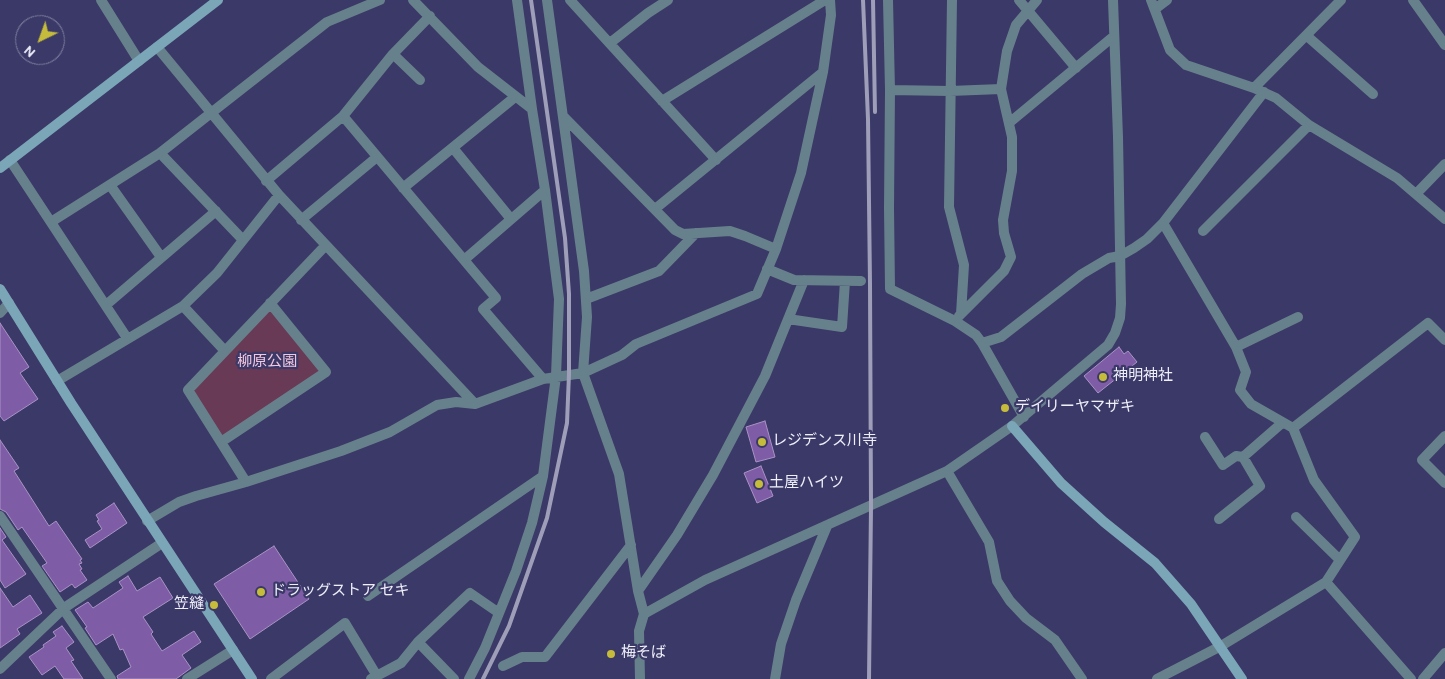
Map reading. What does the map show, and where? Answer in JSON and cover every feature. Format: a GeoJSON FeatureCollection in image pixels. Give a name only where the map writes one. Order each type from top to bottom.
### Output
{"type":"FeatureCollection","features":[{"type":"Feature","properties":{"kind":"street"},"geometry":{"type":"LineString","coordinates":[[101,0],[139,61]]}},
{"type":"Feature","properties":{"kind":"street"},"geometry":{"type":"LineString","coordinates":[[0,168],[218,0]]}},
{"type":"Feature","properties":{"kind":"street"},"geometry":{"type":"LineString","coordinates":[[51,222],[160,153],[327,22],[363,3],[380,0]]}},
{"type":"Feature","properties":{"kind":"street"},"geometry":{"type":"LineString","coordinates":[[413,0],[478,67],[532,109]]}},
{"type":"Feature","properties":{"kind":"street"},"geometry":{"type":"LineString","coordinates":[[469,679],[485,648],[532,523],[543,476],[556,376],[559,299],[517,0]]}},
{"type":"Feature","properties":{"kind":"street"},"geometry":{"type":"LineString","coordinates":[[546,0],[584,271],[587,317],[583,373],[619,474],[638,591],[644,614],[639,631],[640,679]]}},
{"type":"Feature","properties":{"kind":"street"},"geometry":{"type":"LineString","coordinates":[[610,43],[668,0]]}},
{"type":"Feature","properties":{"kind":"street"},"geometry":{"type":"LineString","coordinates":[[662,101],[825,0]]}},
{"type":"Feature","properties":{"kind":"street"},"geometry":{"type":"LineString","coordinates":[[147,521],[179,502],[341,451],[390,432],[437,405],[456,402],[475,404],[543,379],[583,373],[622,355],[636,344],[757,294],[776,250],[801,173],[823,72],[831,15],[830,0]]}},
{"type":"Feature","properties":{"kind":"street"},"geometry":{"type":"LineString","coordinates":[[888,0],[890,289],[958,318],[976,335],[1024,417]]}},
{"type":"Feature","properties":{"kind":"street"},"geometry":{"type":"LineString","coordinates":[[952,0],[949,208],[964,265],[958,318]]}},
{"type":"Feature","properties":{"kind":"street"},"geometry":{"type":"LineString","coordinates":[[1020,0],[1076,68]]}},
{"type":"Feature","properties":{"kind":"street"},"geometry":{"type":"LineString","coordinates":[[958,318],[1004,271],[1011,257],[1004,232],[1003,220],[1012,171],[1012,137],[1001,89],[1007,51],[1016,25],[1036,0]]}},
{"type":"Feature","properties":{"kind":"street"},"geometry":{"type":"LineString","coordinates":[[644,614],[705,580],[948,472],[1024,417],[1108,345],[1115,334],[1120,311],[1118,137],[1113,0]]}},
{"type":"Feature","properties":{"kind":"street"},"geometry":{"type":"LineString","coordinates":[[1167,0],[1153,4],[1170,50],[1186,65],[1259,90],[1276,98],[1309,126],[1391,174],[1445,219]]}},
{"type":"Feature","properties":{"kind":"street"},"geometry":{"type":"LineString","coordinates":[[982,343],[1001,337],[1082,274],[1109,258],[1120,256],[1147,239],[1163,223],[1259,90],[1306,36],[1341,0]]}},
{"type":"Feature","properties":{"kind":"street"},"geometry":{"type":"LineString","coordinates":[[1413,0],[1445,45]]}},
{"type":"Feature","properties":{"kind":"street"},"geometry":{"type":"LineString","coordinates":[[576,2],[610,43],[716,160]]}},
{"type":"Feature","properties":{"kind":"street"},"geometry":{"type":"LineString","coordinates":[[266,181],[342,116],[393,54],[430,16]]}},
{"type":"Feature","properties":{"kind":"street"},"geometry":{"type":"LineString","coordinates":[[1009,122],[1114,36]]}},
{"type":"Feature","properties":{"kind":"street"},"geometry":{"type":"LineString","coordinates":[[1306,36],[1373,94]]}},
{"type":"Feature","properties":{"kind":"street"},"geometry":{"type":"LineString","coordinates":[[156,47],[278,195],[475,404]]}},
{"type":"Feature","properties":{"kind":"street"},"geometry":{"type":"LineString","coordinates":[[393,54],[420,80]]}},
{"type":"Feature","properties":{"kind":"street"},"geometry":{"type":"LineString","coordinates":[[655,209],[823,72]]}},
{"type":"Feature","properties":{"kind":"street"},"geometry":{"type":"LineString","coordinates":[[890,90],[950,91],[1001,89]]}},
{"type":"Feature","properties":{"kind":"street"},"geometry":{"type":"LineString","coordinates":[[404,188],[515,97]]}},
{"type":"Feature","properties":{"kind":"street"},"geometry":{"type":"LineString","coordinates":[[342,116],[496,298],[482,309],[543,379]]}},
{"type":"Feature","properties":{"kind":"street"},"geometry":{"type":"LineString","coordinates":[[563,116],[675,230],[683,234],[730,231],[776,250]]}},
{"type":"Feature","properties":{"kind":"street"},"geometry":{"type":"LineString","coordinates":[[1204,231],[1309,126]]}},
{"type":"Feature","properties":{"kind":"street"},"geometry":{"type":"LineString","coordinates":[[453,148],[511,219]]}},
{"type":"Feature","properties":{"kind":"street"},"geometry":{"type":"LineString","coordinates":[[160,153],[243,240]]}},
{"type":"Feature","properties":{"kind":"street"},"geometry":{"type":"LineString","coordinates":[[302,220],[377,157]]}},
{"type":"Feature","properties":{"kind":"street"},"geometry":{"type":"LineString","coordinates":[[10,160],[127,338]]}},
{"type":"Feature","properties":{"kind":"street"},"geometry":{"type":"LineString","coordinates":[[1416,194],[1445,164]]}},
{"type":"Feature","properties":{"kind":"street"},"geometry":{"type":"LineString","coordinates":[[110,185],[161,258]]}},
{"type":"Feature","properties":{"kind":"street"},"geometry":{"type":"LineString","coordinates":[[464,260],[545,190]]}},
{"type":"Feature","properties":{"kind":"street"},"geometry":{"type":"LineString","coordinates":[[57,381],[183,306],[217,273],[278,195]]}},
{"type":"Feature","properties":{"kind":"street"},"geometry":{"type":"LineString","coordinates":[[106,305],[216,211]]}},
{"type":"Feature","properties":{"kind":"street"},"geometry":{"type":"LineString","coordinates":[[1157,679],[1221,646],[1326,582],[1355,537],[1314,480],[1293,428],[1251,404],[1240,390],[1246,372],[1236,347],[1163,223]]}},
{"type":"Feature","properties":{"kind":"street"},"geometry":{"type":"LineString","coordinates":[[586,300],[658,271],[696,233]]}},
{"type":"Feature","properties":{"kind":"street"},"geometry":{"type":"LineString","coordinates":[[246,482],[188,390],[325,246]]}},
{"type":"Feature","properties":{"kind":"street"},"geometry":{"type":"LineString","coordinates":[[768,269],[794,280],[861,281]]}},
{"type":"Feature","properties":{"kind":"street"},"geometry":{"type":"LineString","coordinates":[[638,591],[677,535],[713,475],[765,376],[804,280]]}},
{"type":"Feature","properties":{"kind":"street"},"geometry":{"type":"LineString","coordinates":[[788,319],[842,327],[845,281]]}},
{"type":"Feature","properties":{"kind":"street"},"geometry":{"type":"LineString","coordinates":[[0,290],[147,521],[252,679]]}},
{"type":"Feature","properties":{"kind":"street"},"geometry":{"type":"LineString","coordinates":[[0,313],[9,303]]}},
{"type":"Feature","properties":{"kind":"street"},"geometry":{"type":"LineString","coordinates":[[221,442],[326,372],[270,303]]}},
{"type":"Feature","properties":{"kind":"street"},"geometry":{"type":"LineString","coordinates":[[183,306],[225,351]]}},
{"type":"Feature","properties":{"kind":"street"},"geometry":{"type":"LineString","coordinates":[[1236,347],[1298,317]]}},
{"type":"Feature","properties":{"kind":"street"},"geometry":{"type":"LineString","coordinates":[[1293,428],[1428,323],[1445,340]]}},
{"type":"Feature","properties":{"kind":"street"},"geometry":{"type":"LineString","coordinates":[[1205,437],[1223,465],[1236,456],[1243,457],[1282,423]]}},
{"type":"Feature","properties":{"kind":"street"},"geometry":{"type":"LineString","coordinates":[[1012,426],[1061,483],[1104,522],[1155,563],[1191,604],[1242,679]]}},
{"type":"Feature","properties":{"kind":"street"},"geometry":{"type":"LineString","coordinates":[[1445,436],[1422,460],[1445,483]]}},
{"type":"Feature","properties":{"kind":"street"},"geometry":{"type":"LineString","coordinates":[[1219,519],[1260,486],[1243,457]]}},
{"type":"Feature","properties":{"kind":"street"},"geometry":{"type":"LineString","coordinates":[[948,472],[989,542],[997,581],[1010,601],[1026,618],[1055,640],[1082,679]]}},
{"type":"Feature","properties":{"kind":"street"},"geometry":{"type":"LineString","coordinates":[[368,596],[543,476]]}},
{"type":"Feature","properties":{"kind":"street"},"geometry":{"type":"LineString","coordinates":[[0,516],[111,679]]}},
{"type":"Feature","properties":{"kind":"street"},"geometry":{"type":"LineString","coordinates":[[1296,516],[1340,560]]}},
{"type":"Feature","properties":{"kind":"street"},"geometry":{"type":"LineString","coordinates":[[774,679],[781,644],[796,600],[826,526]]}},
{"type":"Feature","properties":{"kind":"street"},"geometry":{"type":"LineString","coordinates":[[0,669],[64,608],[162,543]]}},
{"type":"Feature","properties":{"kind":"street"},"geometry":{"type":"LineString","coordinates":[[503,666],[522,657],[545,657],[631,545]]}},
{"type":"Feature","properties":{"kind":"street"},"geometry":{"type":"LineString","coordinates":[[1326,582],[1411,679]]}},
{"type":"Feature","properties":{"kind":"street"},"geometry":{"type":"LineString","coordinates":[[271,679],[345,624],[374,677],[401,662],[418,642],[470,593],[499,613]]}},
{"type":"Feature","properties":{"kind":"street"},"geometry":{"type":"LineString","coordinates":[[418,642],[454,679]]}},
{"type":"Feature","properties":{"kind":"street"},"geometry":{"type":"LineString","coordinates":[[187,679],[233,650]]}},
{"type":"Feature","properties":{"kind":"street"},"geometry":{"type":"LineString","coordinates":[[1423,679],[1445,653]]}},
{"type":"Feature","properties":{"kind":"green space","name":"柳原公園"},"geometry":{"type":"Polygon","coordinates":[[[270,303],[326,372],[221,442],[188,390],[270,303]]]}},
{"type":"Feature","properties":{"kind":"building"},"geometry":{"type":"Polygon","coordinates":[[[0,323],[29,367],[20,373],[38,399],[4,421],[0,416],[0,323]]]}},
{"type":"Feature","properties":{"kind":"building"},"geometry":{"type":"Polygon","coordinates":[[[1119,347],[1124,354],[1128,351],[1137,362],[1098,393],[1084,376],[1119,347]]]}},
{"type":"Feature","properties":{"kind":"building","name":"レジデンス川寺"},"geometry":{"type":"Polygon","coordinates":[[[765,421],[775,457],[756,462],[746,427],[765,421]]]}},
{"type":"Feature","properties":{"kind":"building"},"geometry":{"type":"Polygon","coordinates":[[[0,440],[19,468],[14,471],[49,526],[56,521],[82,559],[80,560],[82,563],[79,564],[82,569],[80,570],[87,580],[75,588],[72,584],[60,592],[42,566],[47,563],[22,527],[18,530],[6,512],[0,509],[0,440]]]}},
{"type":"Feature","properties":{"kind":"building","name":"土屋ハイツ"},"geometry":{"type":"Polygon","coordinates":[[[761,466],[773,496],[757,503],[744,473],[761,466]]]}},
{"type":"Feature","properties":{"kind":"building"},"geometry":{"type":"Polygon","coordinates":[[[114,503],[127,523],[90,548],[85,540],[102,529],[96,515],[114,503]]]}},
{"type":"Feature","properties":{"kind":"building"},"geometry":{"type":"Polygon","coordinates":[[[0,528],[6,537],[2,540],[26,574],[5,588],[0,580],[0,528]]]}},
{"type":"Feature","properties":{"kind":"building","name":"ドラッグストア セキ"},"geometry":{"type":"Polygon","coordinates":[[[274,546],[309,599],[250,639],[214,584],[274,546]]]}},
{"type":"Feature","properties":{"kind":"building"},"geometry":{"type":"Polygon","coordinates":[[[128,576],[137,591],[160,577],[173,598],[143,617],[162,651],[194,631],[201,642],[182,655],[191,668],[176,679],[118,679],[117,676],[131,667],[123,649],[120,650],[113,634],[96,645],[85,628],[87,627],[75,610],[88,602],[93,608],[123,588],[119,582],[128,576]]]}},
{"type":"Feature","properties":{"kind":"building"},"geometry":{"type":"Polygon","coordinates":[[[0,588],[13,607],[30,595],[42,613],[17,629],[20,634],[0,648],[0,588]]]}},
{"type":"Feature","properties":{"kind":"building"},"geometry":{"type":"Polygon","coordinates":[[[62,626],[74,642],[66,648],[74,660],[71,661],[83,679],[64,679],[55,666],[42,675],[29,657],[56,636],[53,632],[62,626]]]}},
{"type":"Feature","properties":{"kind":"railway"},"geometry":{"type":"LineString","coordinates":[[483,679],[509,626],[547,518],[567,423],[569,294],[565,238],[531,0]]}},
{"type":"Feature","properties":{"kind":"railway"},"geometry":{"type":"LineString","coordinates":[[863,0],[868,119],[870,284],[871,507],[869,679]]}},
{"type":"Feature","properties":{"kind":"railway"},"geometry":{"type":"LineString","coordinates":[[873,0],[875,112]]}},
{"type":"Feature","properties":{"kind":"place","name":"神明神社"},"geometry":{"type":"Point","coordinates":[1103,377]}},
{"type":"Feature","properties":{"kind":"place","name":"デイリーヤマザキ"},"geometry":{"type":"Point","coordinates":[1005,408]}},
{"type":"Feature","properties":{"kind":"place","name":"レジデンス川寺"},"geometry":{"type":"Point","coordinates":[762,442]}},
{"type":"Feature","properties":{"kind":"place","name":"土屋ハイツ"},"geometry":{"type":"Point","coordinates":[759,484]}},
{"type":"Feature","properties":{"kind":"place","name":"ドラッグストア セキ"},"geometry":{"type":"Point","coordinates":[261,592]}},
{"type":"Feature","properties":{"kind":"place","name":"笠縫"},"geometry":{"type":"Point","coordinates":[214,605]}},
{"type":"Feature","properties":{"kind":"place","name":"梅そば"},"geometry":{"type":"Point","coordinates":[611,654]}}]}
